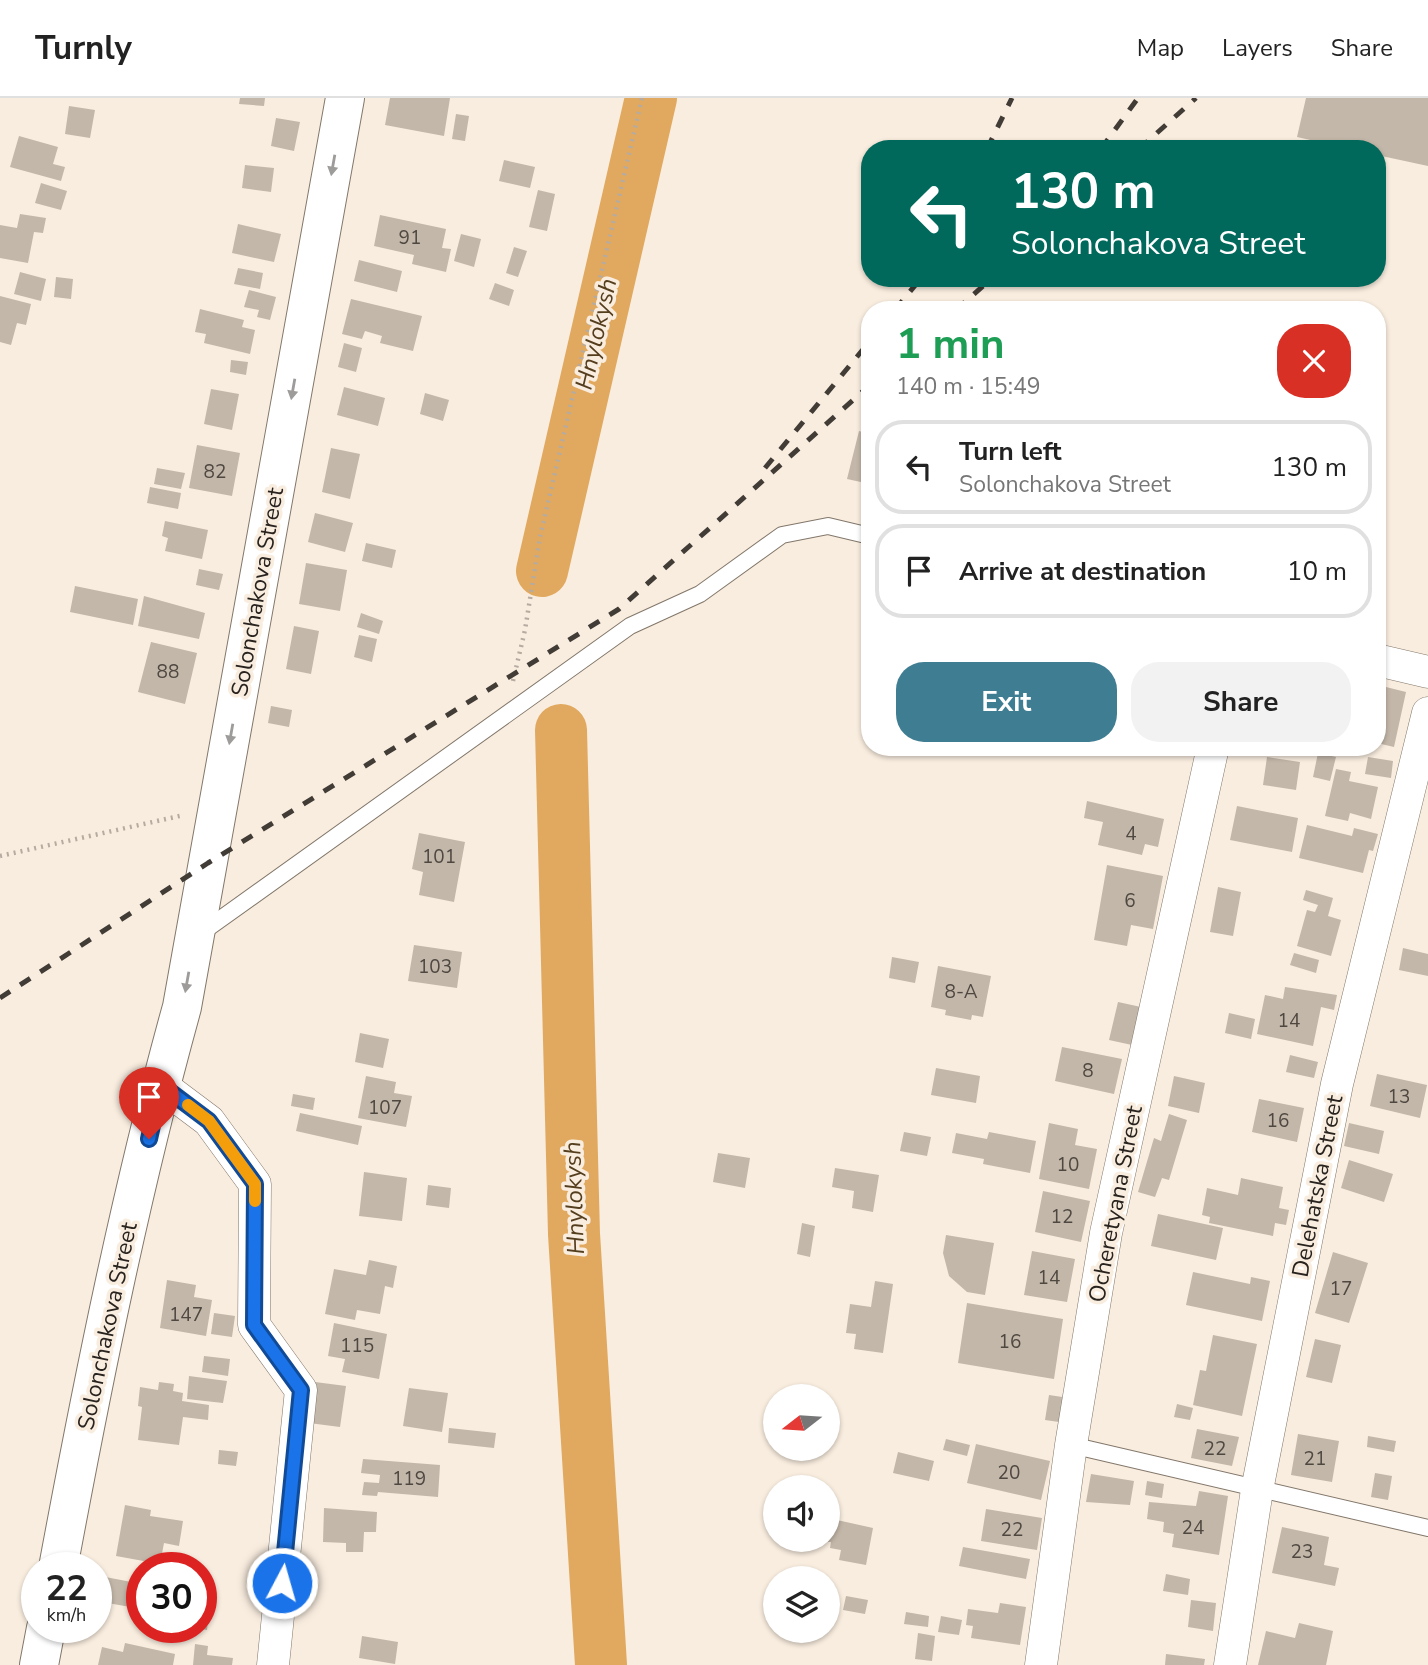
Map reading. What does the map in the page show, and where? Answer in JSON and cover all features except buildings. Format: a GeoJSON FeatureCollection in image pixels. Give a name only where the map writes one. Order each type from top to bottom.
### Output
{"type":"FeatureCollection","features":[{"type":"Feature","properties":{"kind":"main road","name":"Solonchakova Street"},"geometry":{"type":"LineString","coordinates":[[61,1552],[88,1408],[161,1085],[182,1007],[345,98]]}},
{"type":"Feature","properties":{"kind":"main road"},"geometry":{"type":"LineString","coordinates":[[39,1665],[43,1643]]}},
{"type":"Feature","properties":{"kind":"street"},"geometry":{"type":"LineString","coordinates":[[1386,662],[1428,672]]}},
{"type":"Feature","properties":{"kind":"street","name":"Delehatska Street"},"geometry":{"type":"LineString","coordinates":[[1230,1665],[1257,1490],[1337,1084],[1428,713]]}},
{"type":"Feature","properties":{"kind":"street","name":"Ocheretyana Street"},"geometry":{"type":"LineString","coordinates":[[1041,1665],[1071,1445],[1106,1233],[1211,756]]}},
{"type":"Feature","properties":{"kind":"street"},"geometry":{"type":"LineString","coordinates":[[161,1085],[209,1121],[255,1184],[254,1325],[301,1390],[274,1665]]}},
{"type":"Feature","properties":{"kind":"lane"},"geometry":{"type":"LineString","coordinates":[[195,938],[630,626],[700,594],[782,535],[828,526],[861,534]]}},
{"type":"Feature","properties":{"kind":"lane"},"geometry":{"type":"LineString","coordinates":[[1071,1445],[1428,1528]]}},
{"type":"Feature","properties":{"kind":"path"},"geometry":{"type":"LineString","coordinates":[[506,716],[525,631],[540,537],[642,98]]}},
{"type":"Feature","properties":{"kind":"path"},"geometry":{"type":"LineString","coordinates":[[0,856],[218,807]]}},
{"type":"Feature","properties":{"kind":"waterway","name":"Hnylokysh"},"geometry":{"type":"LineString","coordinates":[[542,571],[651,98]]}},
{"type":"Feature","properties":{"kind":"waterway","name":"Hnylokysh"},"geometry":{"type":"LineString","coordinates":[[561,730],[574,1234],[601,1665]]}},
{"type":"Feature","properties":{"kind":"railway"},"geometry":{"type":"LineString","coordinates":[[991,140],[1012,98]]}},
{"type":"Feature","properties":{"kind":"railway"},"geometry":{"type":"LineString","coordinates":[[1108,140],[1138,98]]}},
{"type":"Feature","properties":{"kind":"railway"},"geometry":{"type":"LineString","coordinates":[[1149,140],[1196,98]]}},
{"type":"Feature","properties":{"kind":"railway"},"geometry":{"type":"LineString","coordinates":[[902,301],[914,287]]}},
{"type":"Feature","properties":{"kind":"railway"},"geometry":{"type":"LineString","coordinates":[[966,301],[982,287]]}},
{"type":"Feature","properties":{"kind":"railway"},"geometry":{"type":"LineString","coordinates":[[765,468],[861,352]]}},
{"type":"Feature","properties":{"kind":"railway"},"geometry":{"type":"LineString","coordinates":[[0,998],[208,863],[619,609],[861,393]]}},
{"type":"Feature","properties":{"kind":"slow traffic"},"geometry":{"type":"LineString","coordinates":[[188,1105],[209,1121],[255,1184],[255,1201]]}},
{"type":"Feature","properties":{"kind":"route"},"geometry":{"type":"LineString","coordinates":[[149,1139],[161,1085],[209,1121],[255,1184],[254,1325],[301,1390],[282,1583]]}}]}
